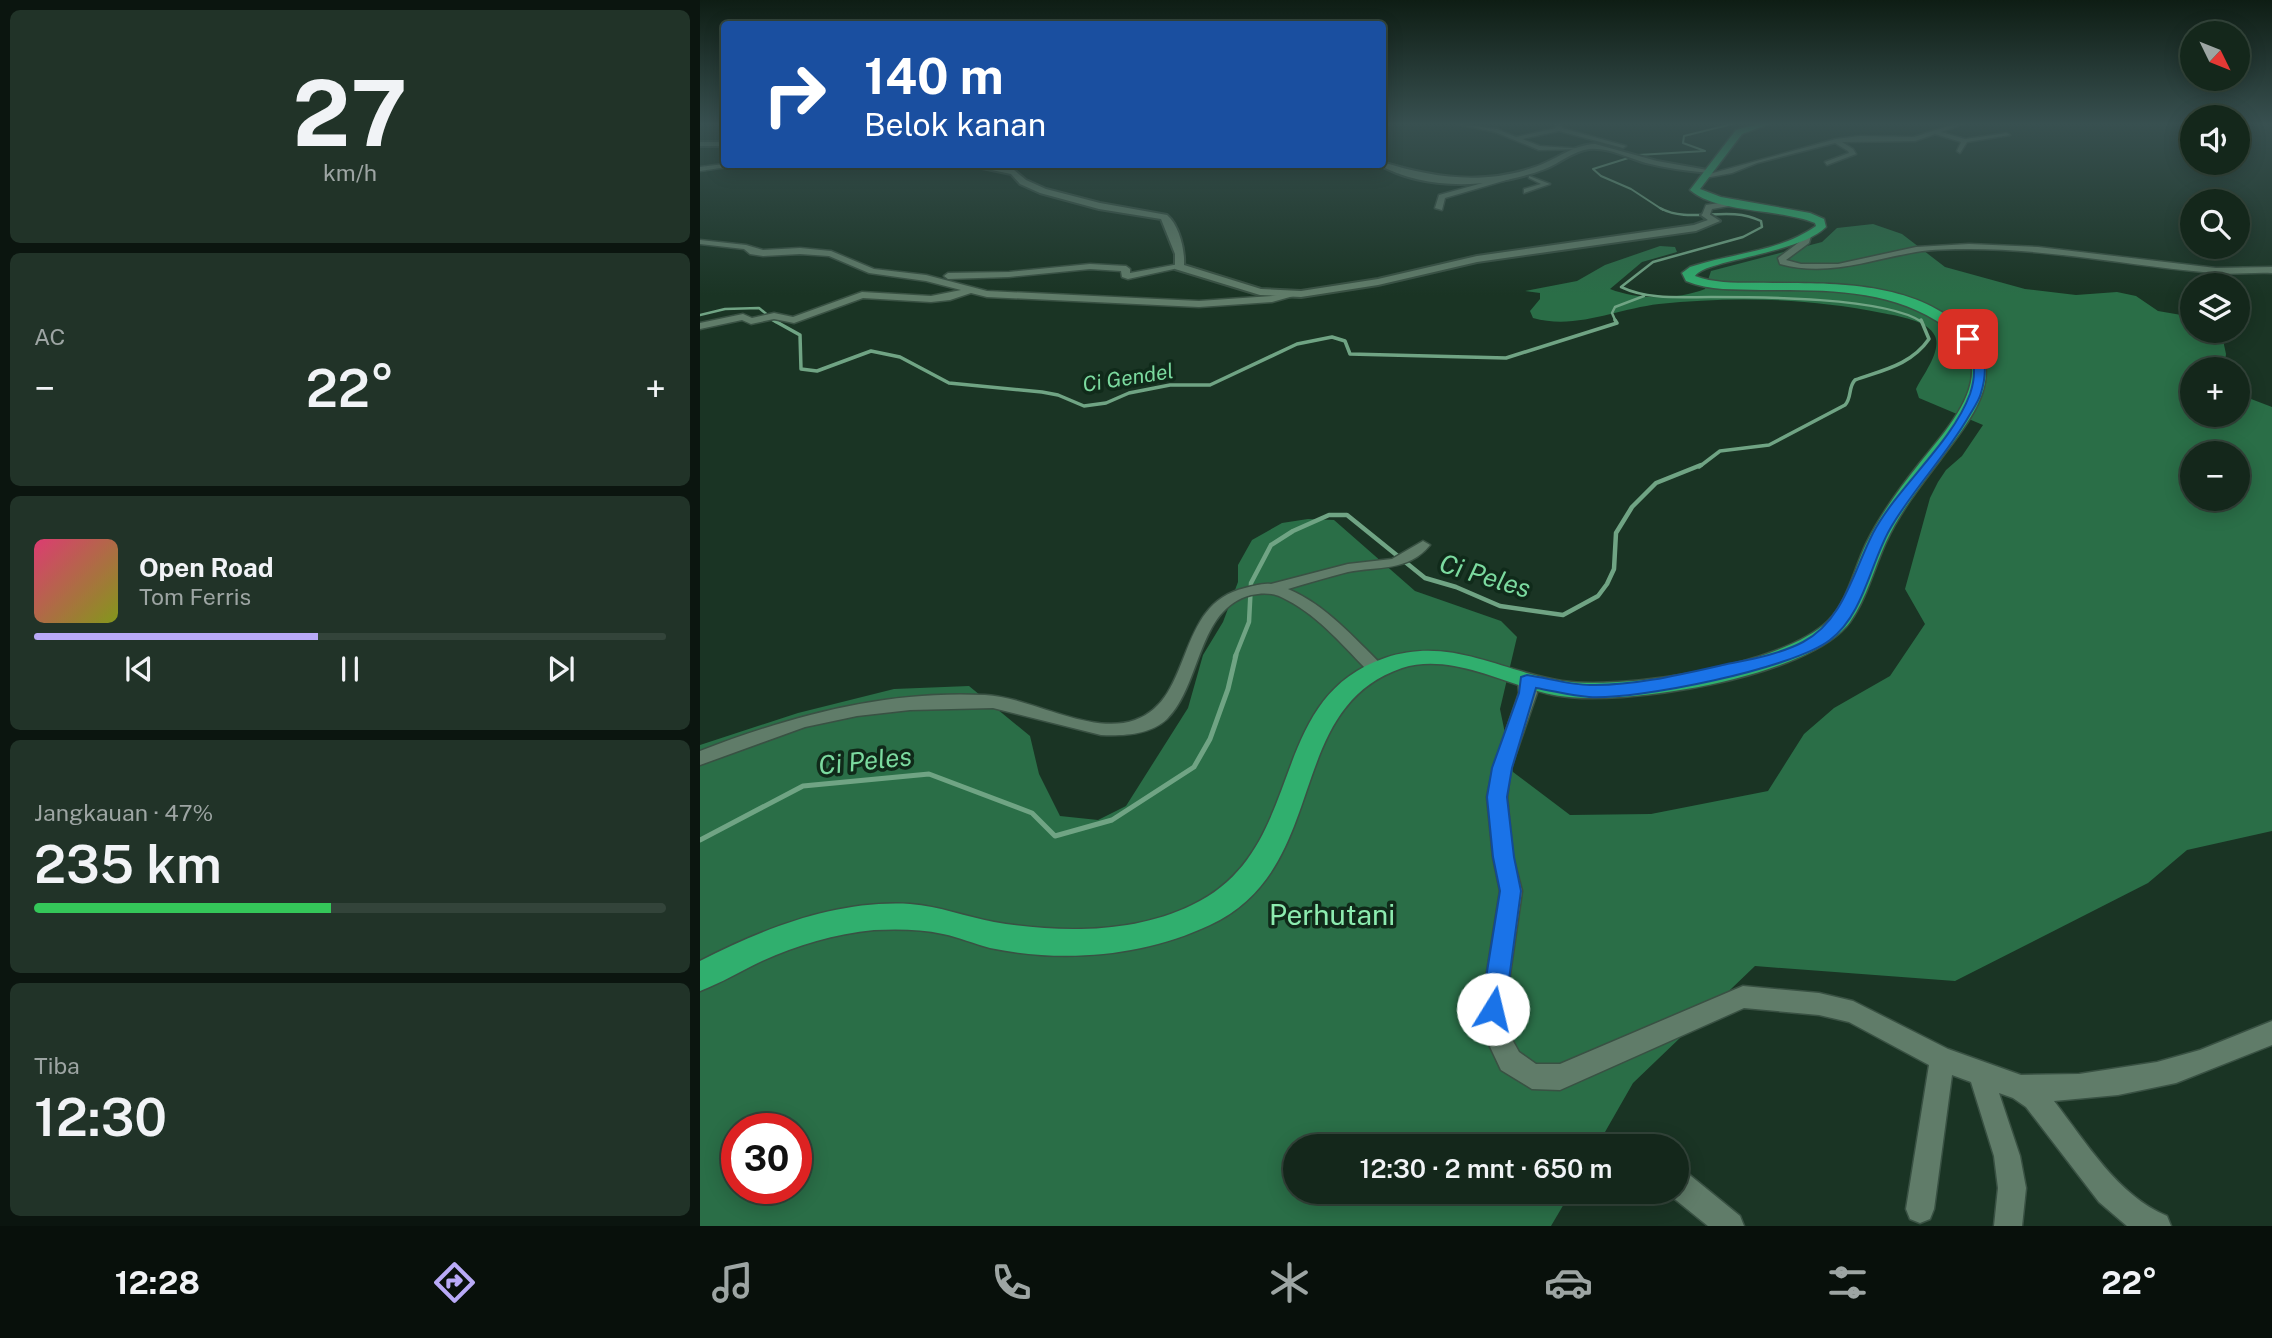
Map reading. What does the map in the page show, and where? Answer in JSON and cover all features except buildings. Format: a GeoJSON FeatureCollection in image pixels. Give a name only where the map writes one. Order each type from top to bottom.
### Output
{"type":"FeatureCollection","features":[{"type":"Feature","properties":{"kind":"highway"},"geometry":{"type":"LineString","coordinates":[[700,977],[753,949],[790,935],[861,918],[887,916],[942,920],[981,933],[1068,942],[1107,940],[1187,923],[1221,906],[1250,881],[1269,857],[1317,729],[1345,692],[1377,670],[1416,655],[1444,656],[1527,681],[1590,691],[1667,683],[1793,653],[1826,635],[1844,616],[1893,512],[1968,409],[1975,393],[1980,362],[1978,352],[1968,339],[1930,310],[1914,303],[1860,289],[1715,285],[1697,281],[1688,275],[1689,270],[1781,245],[1807,236],[1821,227],[1820,221],[1804,215],[1697,192],[1695,188],[1702,181]]}},
{"type":"Feature","properties":{"kind":"street"},"geometry":{"type":"LineString","coordinates":[[1022,181],[1043,191],[1099,206],[1164,217],[1168,220],[1179,249],[1179,267]]}},
{"type":"Feature","properties":{"kind":"street"},"geometry":{"type":"LineString","coordinates":[[1439,208],[1442,197],[1497,181]]}},
{"type":"Feature","properties":{"kind":"street"},"geometry":{"type":"LineString","coordinates":[[1528,181],[1524,188],[1547,184],[1541,181]]}},
{"type":"Feature","properties":{"kind":"street"},"geometry":{"type":"LineString","coordinates":[[700,243],[746,247],[753,252],[763,253],[800,251],[831,254],[872,271],[911,276],[987,294],[1199,304],[1272,299],[1378,282],[1476,259],[1696,228],[1715,221],[1707,212],[1714,205],[1738,202]]}},
{"type":"Feature","properties":{"kind":"street"},"geometry":{"type":"LineString","coordinates":[[1807,236],[1806,241],[1781,260],[1783,262],[1842,267],[1873,257],[1921,248],[1978,245],[2050,250],[2210,271],[2272,270]]}},
{"type":"Feature","properties":{"kind":"street"},"geometry":{"type":"LineString","coordinates":[[911,276],[1026,274],[1061,268],[1099,266],[1126,269],[1125,275],[1128,276],[1179,267],[1255,291],[1292,295]]}},
{"type":"Feature","properties":{"kind":"street"},"geometry":{"type":"LineString","coordinates":[[700,326],[743,317],[751,321],[767,318],[794,320],[862,295],[931,299],[950,297],[974,289]]}},
{"type":"Feature","properties":{"kind":"street"},"geometry":{"type":"LineString","coordinates":[[700,758],[804,721],[900,703],[992,701],[1114,732],[1141,726],[1168,707],[1176,694],[1201,631],[1221,601],[1238,593],[1352,567],[1384,566],[1410,558],[1423,545]]}},
{"type":"Feature","properties":{"kind":"street"},"geometry":{"type":"LineString","coordinates":[[1268,588],[1310,607],[1377,670]]}},
{"type":"Feature","properties":{"kind":"street"},"geometry":{"type":"LineString","coordinates":[[1527,681],[1528,693],[1502,768],[1497,797],[1503,857],[1511,891],[1493,1009],[1497,1036],[1510,1061],[1532,1076],[1560,1077],[1743,997],[1819,1004],[1853,1012],[1942,1059],[1981,1075],[2021,1087],[2052,1090],[2177,1069],[2272,1033]]}},
{"type":"Feature","properties":{"kind":"street"},"geometry":{"type":"LineString","coordinates":[[1920,1209],[1942,1059]]}},
{"type":"Feature","properties":{"kind":"street"},"geometry":{"type":"LineString","coordinates":[[1981,1075],[2007,1156],[2012,1188],[2008,1226]]}},
{"type":"Feature","properties":{"kind":"street"},"geometry":{"type":"LineString","coordinates":[[2021,1087],[2035,1098],[2109,1192],[2143,1221],[2157,1226]]}},
{"type":"Feature","properties":{"kind":"street"},"geometry":{"type":"LineString","coordinates":[[1689,1193],[1730,1226]]}},
{"type":"Feature","properties":{"kind":"green space","name":"Perhutani"},"geometry":{"type":"Polygon","coordinates":[[[1873,224],[1902,234],[1945,267],[2025,289],[2076,295],[2117,292],[2136,296],[2158,311],[2180,315],[2180,343],[2224,343],[2226,357],[2180,357],[2180,427],[2250,427],[2250,399],[2272,407],[2272,831],[2187,850],[2148,883],[1955,981],[1755,966],[1633,1083],[1604,1134],[1283,1134],[1283,1204],[1564,1204],[1551,1226],[700,1226],[700,745],[798,713],[894,689],[969,686],[1030,736],[1039,774],[1060,816],[1098,820],[1126,806],[1188,708],[1203,655],[1223,622],[1238,582],[1238,565],[1252,540],[1282,523],[1308,519],[1334,520],[1415,591],[1501,621],[1517,637],[1500,709],[1513,772],[1570,815],[1651,814],[1768,791],[1804,734],[1834,708],[1890,676],[1925,624],[1905,589],[1930,498],[1946,470],[1962,456],[1983,425],[1919,398],[1916,389],[1934,356],[1936,342],[1935,336],[1926,326],[1912,320],[1827,304],[1743,299],[1659,304],[1580,320],[1549,321],[1533,318],[1530,311],[1540,299],[1540,293],[1525,291],[1577,281],[1605,265],[1660,246],[1675,247],[1677,252],[1642,262],[1610,289],[1645,297],[1670,297],[1705,289],[1711,271],[1822,242],[1837,228],[1873,224]]]}},
{"type":"Feature","properties":{"kind":"waterway","name":"Ci Peles"},"geometry":{"type":"LineString","coordinates":[[1613,181],[1631,189],[1663,210]]}},
{"type":"Feature","properties":{"kind":"waterway","name":"Ci Gendel"},"geometry":{"type":"LineString","coordinates":[[1660,208],[1684,215],[1748,216],[1761,221],[1762,227],[1743,237],[1653,262],[1621,287],[1642,294],[1665,297],[1789,298],[1851,303],[1904,314],[1922,322]]}},
{"type":"Feature","properties":{"kind":"waterway","name":"Ci Gendel"},"geometry":{"type":"LineString","coordinates":[[1615,320],[1612,313],[1615,307],[1644,296]]}},
{"type":"Feature","properties":{"kind":"waterway","name":"Ci Gendel"},"geometry":{"type":"LineString","coordinates":[[700,315],[725,309],[759,308],[775,321]]}},
{"type":"Feature","properties":{"kind":"waterway","name":"Ci Gendel"},"geometry":{"type":"LineString","coordinates":[[775,321],[800,335],[801,369],[817,371],[871,351],[900,357],[949,383],[1042,392],[1058,395],[1084,406],[1106,403],[1129,393],[1170,385],[1210,385],[1297,344],[1332,337],[1345,341],[1350,354],[1506,358],[1617,323],[1615,320]]}},
{"type":"Feature","properties":{"kind":"waterway","name":"Ci Peles"},"geometry":{"type":"LineString","coordinates":[[1699,467],[1720,451],[1769,445],[1845,405],[1855,380],[1896,366],[1922,348],[1929,339],[1922,322]]}},
{"type":"Feature","properties":{"kind":"waterway","name":"Ci Peles"},"geometry":{"type":"LineString","coordinates":[[1235,657],[1249,622],[1251,583],[1271,545],[1293,531],[1329,515],[1347,515],[1425,578],[1456,587],[1500,606],[1563,615],[1598,596],[1607,584],[1614,569],[1616,533],[1632,507],[1656,483],[1701,465]]}},
{"type":"Feature","properties":{"kind":"waterway","name":"Ci Peles"},"geometry":{"type":"LineString","coordinates":[[700,840],[803,786],[929,774],[1032,813],[1055,836],[1112,820],[1194,767],[1210,739],[1228,689],[1236,655]]}},
{"type":"Feature","properties":{"kind":"route"},"geometry":{"type":"LineString","coordinates":[[1493,1009],[1511,891],[1503,857],[1497,797],[1502,768],[1528,693],[1527,681],[1590,691],[1667,683],[1772,660],[1807,647],[1826,635],[1844,616],[1893,512],[1968,409],[1975,393],[1980,362],[1978,352],[1968,339]]}}]}
